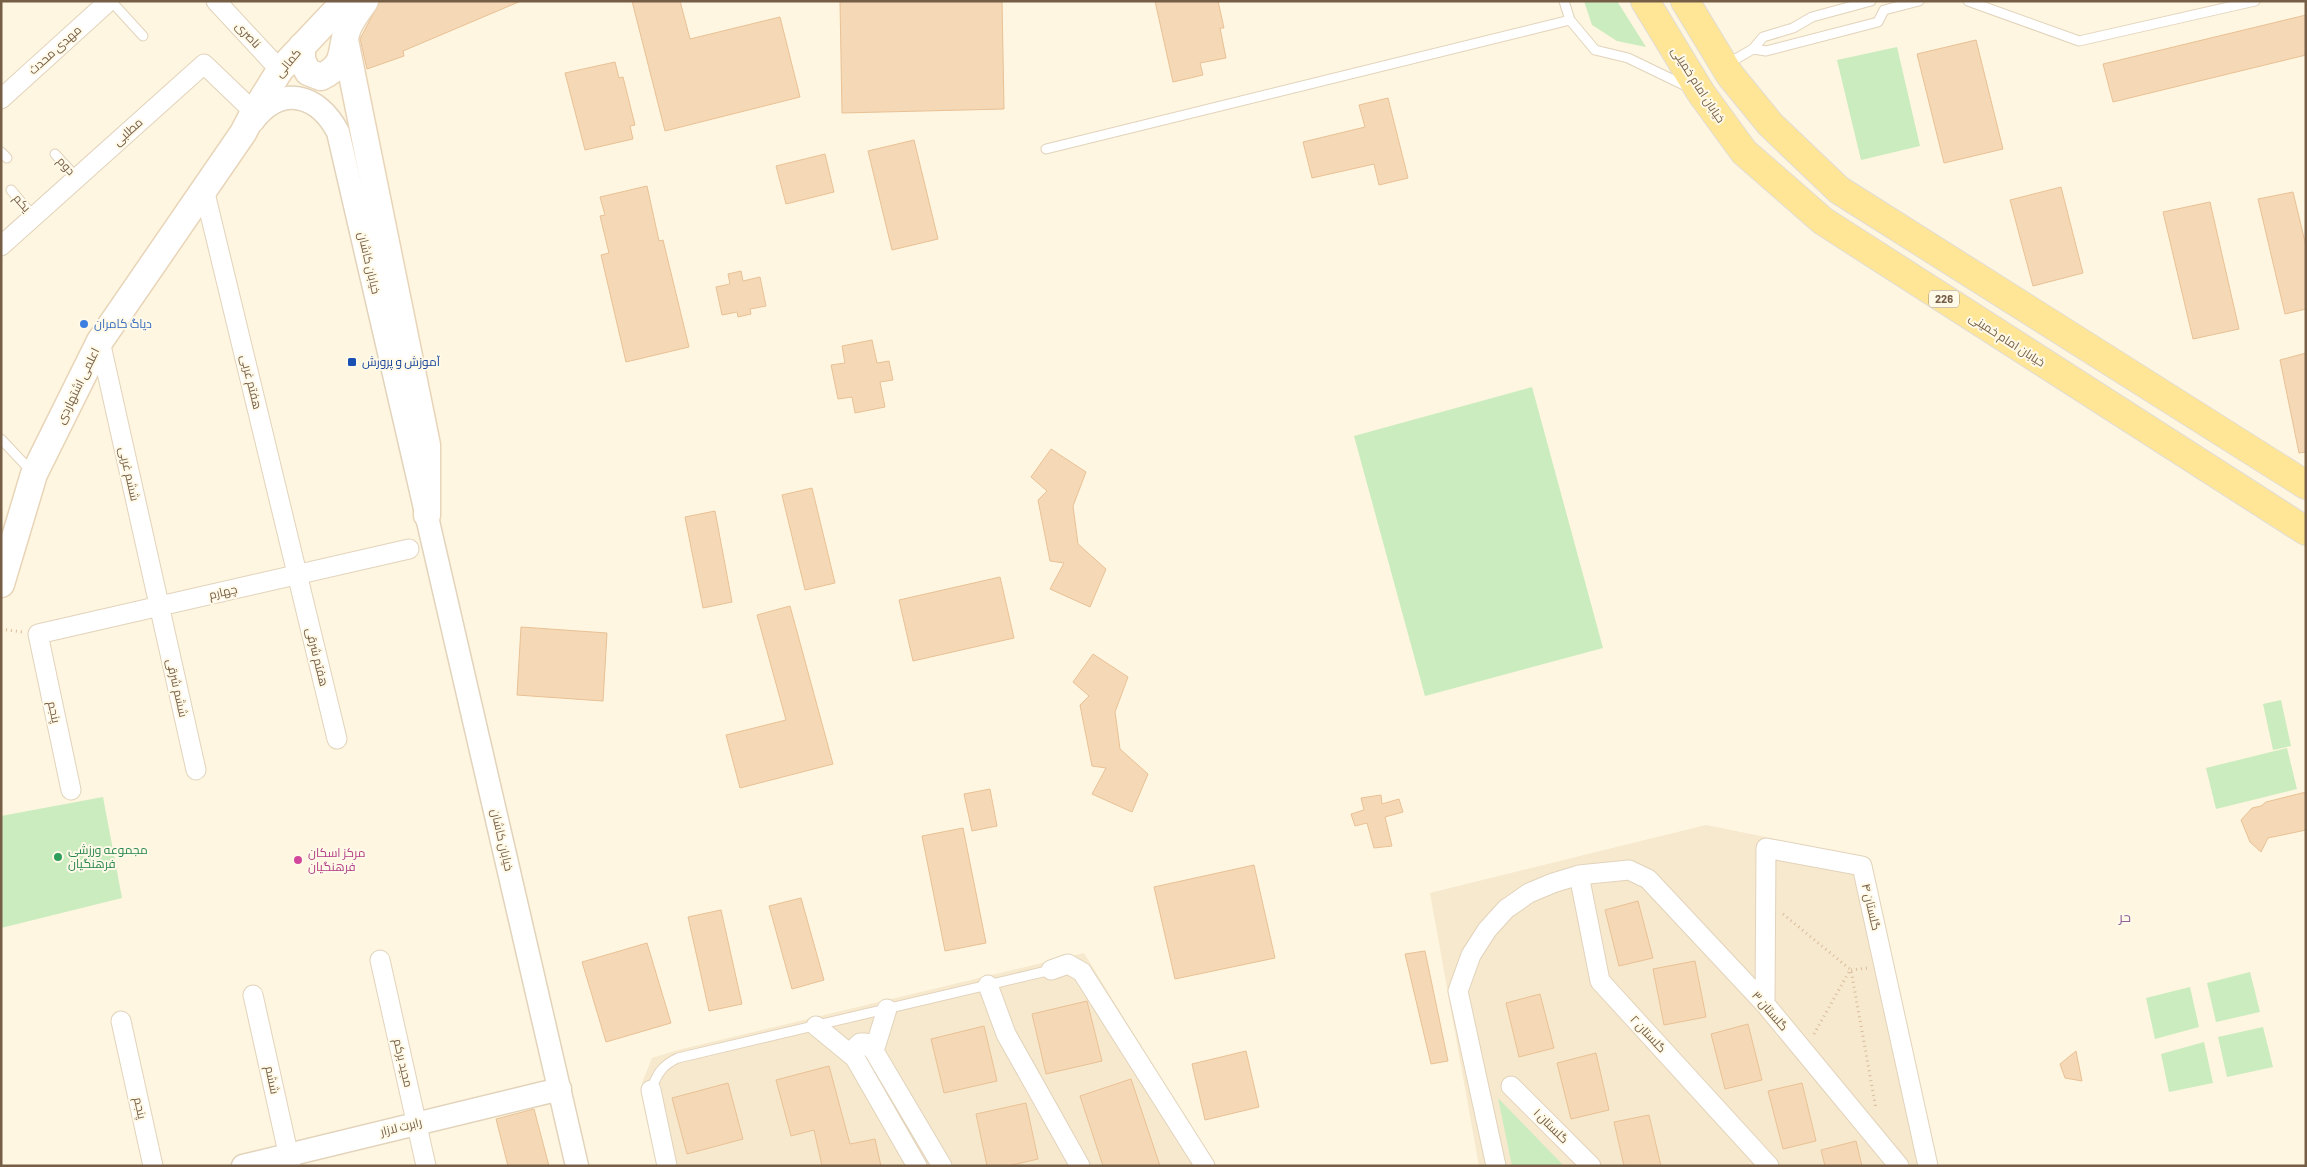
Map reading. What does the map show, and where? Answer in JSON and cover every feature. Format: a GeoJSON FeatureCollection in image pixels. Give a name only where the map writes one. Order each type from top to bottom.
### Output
{"type":"FeatureCollection","features":[{"type":"Feature","properties":{"kind":"main road","name":"کمالی"},"geometry":{"type":"LineString","coordinates":[[248,123],[280,70],[345,1]]}},
{"type":"Feature","properties":{"kind":"main road"},"geometry":{"type":"LineString","coordinates":[[302,46],[302,60],[308,72],[321,77],[334,71],[341,60],[350,23],[365,1]]}},
{"type":"Feature","properties":{"kind":"main road","name":"خیابان امام خمینی"},"geometry":{"type":"LineString","coordinates":[[1645,1],[1701,93],[1744,152],[1823,221],[2306,532]]}},
{"type":"Feature","properties":{"kind":"main road"},"geometry":{"type":"LineString","coordinates":[[1685,1],[1727,71],[1770,124],[1840,190],[2306,485]]}},
{"type":"Feature","properties":{"kind":"main road","name":"خیابان کاشان"},"geometry":{"type":"LineString","coordinates":[[345,40],[428,446],[427,515]]}},
{"type":"Feature","properties":{"kind":"main road"},"geometry":{"type":"LineString","coordinates":[[1701,93],[1715,100],[1726,97],[1730,89],[1727,71]]}},
{"type":"Feature","properties":{"kind":"main road","name":"اعلمی اشتهاردی"},"geometry":{"type":"LineString","coordinates":[[1,584],[34,474],[100,342],[248,123]]}},
{"type":"Feature","properties":{"kind":"main road"},"geometry":{"type":"LineString","coordinates":[[2155,435],[2154,419],[2160,406],[2178,404]]}},
{"type":"Feature","properties":{"kind":"street","name":"مهدی محدث"},"geometry":{"type":"LineString","coordinates":[[1,100],[110,1]]}},
{"type":"Feature","properties":{"kind":"street","name":"ناصری"},"geometry":{"type":"LineString","coordinates":[[216,1],[280,70]]}},
{"type":"Feature","properties":{"kind":"street","name":"مطلبی"},"geometry":{"type":"LineString","coordinates":[[1,246],[204,64],[248,123]]}},
{"type":"Feature","properties":{"kind":"street","name":"خیابان کاشان"},"geometry":{"type":"LineString","coordinates":[[248,123],[264,108],[282,98],[295,97],[318,107],[333,122],[338,132],[578,1166]]}},
{"type":"Feature","properties":{"kind":"street","name":"هفتم غربی"},"geometry":{"type":"LineString","coordinates":[[204,189],[298,575]]}},
{"type":"Feature","properties":{"kind":"street","name":"ششم غربی"},"geometry":{"type":"LineString","coordinates":[[100,342],[159,606]]}},
{"type":"Feature","properties":{"kind":"street","name":"چهارم"},"geometry":{"type":"LineString","coordinates":[[38,634],[409,550]]}},
{"type":"Feature","properties":{"kind":"street","name":"هفتم شرقی"},"geometry":{"type":"LineString","coordinates":[[298,575],[337,739]]}},
{"type":"Feature","properties":{"kind":"street","name":"ششم شرقی"},"geometry":{"type":"LineString","coordinates":[[159,606],[196,770]]}},
{"type":"Feature","properties":{"kind":"street","name":"پنجم"},"geometry":{"type":"LineString","coordinates":[[38,634],[71,790]]}},
{"type":"Feature","properties":{"kind":"street","name":"گلستان ۴"},"geometry":{"type":"LineString","coordinates":[[1765,1004],[1766,848],[1862,866],[1928,1166]]}},
{"type":"Feature","properties":{"kind":"street","name":"گلستان ۳"},"geometry":{"type":"LineString","coordinates":[[1579,875],[1629,870],[1648,879],[1765,1004],[1899,1166]]}},
{"type":"Feature","properties":{"kind":"street"},"geometry":{"type":"LineString","coordinates":[[1496,1166],[1458,991],[1471,955],[1486,930],[1506,909],[1529,893],[1579,875]]}},
{"type":"Feature","properties":{"kind":"street","name":"گلستان ۲"},"geometry":{"type":"LineString","coordinates":[[1579,875],[1600,981],[1769,1166]]}},
{"type":"Feature","properties":{"kind":"street","name":"مجید برکم"},"geometry":{"type":"LineString","coordinates":[[380,960],[426,1166]]}},
{"type":"Feature","properties":{"kind":"street"},"geometry":{"type":"LineString","coordinates":[[1051,970],[1068,964],[1082,972],[1204,1166]]}},
{"type":"Feature","properties":{"kind":"street"},"geometry":{"type":"LineString","coordinates":[[988,985],[1006,1034],[1080,1166]]}},
{"type":"Feature","properties":{"kind":"street","name":"ششم"},"geometry":{"type":"LineString","coordinates":[[253,995],[290,1160]]}},
{"type":"Feature","properties":{"kind":"street"},"geometry":{"type":"LineString","coordinates":[[874,1051],[887,1009]]}},
{"type":"Feature","properties":{"kind":"street","name":"پنجم"},"geometry":{"type":"LineString","coordinates":[[121,1021],[153,1166]]}},
{"type":"Feature","properties":{"kind":"street"},"geometry":{"type":"LineString","coordinates":[[816,1026],[855,1058],[917,1166]]}},
{"type":"Feature","properties":{"kind":"street"},"geometry":{"type":"LineString","coordinates":[[855,1058],[855,1048],[860,1043],[866,1043],[874,1051],[942,1166]]}},
{"type":"Feature","properties":{"kind":"street","name":"گلستان ۱"},"geometry":{"type":"LineString","coordinates":[[1512,1086],[1591,1166]]}},
{"type":"Feature","properties":{"kind":"street","name":"رابرت لازار"},"geometry":{"type":"LineString","coordinates":[[243,1166],[290,1160],[417,1124],[560,1089]]}},
{"type":"Feature","properties":{"kind":"street"},"geometry":{"type":"LineString","coordinates":[[651,1090],[667,1166]]}},
{"type":"Feature","properties":{"kind":"lane"},"geometry":{"type":"LineString","coordinates":[[110,1],[143,36]]}},
{"type":"Feature","properties":{"kind":"lane"},"geometry":{"type":"LineString","coordinates":[[1564,1],[1570,20],[1595,50],[1628,58],[1701,93]]}},
{"type":"Feature","properties":{"kind":"lane"},"geometry":{"type":"LineString","coordinates":[[1727,71],[1764,37],[1793,28],[1812,16],[1872,1],[1884,10]]}},
{"type":"Feature","properties":{"kind":"lane"},"geometry":{"type":"LineString","coordinates":[[1753,49],[1766,51],[1878,22],[1884,10],[1894,4],[1918,1]]}},
{"type":"Feature","properties":{"kind":"lane"},"geometry":{"type":"LineString","coordinates":[[1968,1],[2079,41],[2256,1]]}},
{"type":"Feature","properties":{"kind":"lane"},"geometry":{"type":"LineString","coordinates":[[1046,149],[1570,20]]}},
{"type":"Feature","properties":{"kind":"lane"},"geometry":{"type":"LineString","coordinates":[[1793,28],[1797,42]]}},
{"type":"Feature","properties":{"kind":"lane","name":"دوم"},"geometry":{"type":"LineString","coordinates":[[55,154],[77,178]]}},
{"type":"Feature","properties":{"kind":"lane","name":"یکم"},"geometry":{"type":"LineString","coordinates":[[11,190],[34,216]]}},
{"type":"Feature","properties":{"kind":"lane"},"geometry":{"type":"LineString","coordinates":[[1,439],[34,474]]}},
{"type":"Feature","properties":{"kind":"lane"},"geometry":{"type":"LineString","coordinates":[[651,1090],[656,1075],[665,1064],[678,1058],[1051,970]]}},
{"type":"Feature","properties":{"kind":"path"},"geometry":{"type":"LineString","coordinates":[[1766,899],[1851,970],[1883,1146]]}},
{"type":"Feature","properties":{"kind":"path"},"geometry":{"type":"LineString","coordinates":[[1804,1051],[1851,970]]}},
{"type":"Feature","properties":{"kind":"shaded area"},"geometry":{"type":"Polygon","coordinates":[[[1706,825],[1868,858],[1936,1166],[1479,1166],[1430,893],[1706,825]]]}},
{"type":"Feature","properties":{"kind":"shaded area"},"geometry":{"type":"Polygon","coordinates":[[[1084,953],[1215,1166],[660,1166],[642,1083],[652,1058],[678,1050],[1084,953]]]}},
{"type":"Feature","properties":{"kind":"green space"},"geometry":{"type":"Polygon","coordinates":[[[1584,1],[1617,1],[1646,47],[1617,41],[1592,25],[1584,1]]]}},
{"type":"Feature","properties":{"kind":"green space"},"geometry":{"type":"Polygon","coordinates":[[[1897,47],[1920,146],[1861,160],[1837,60],[1897,47]]]}},
{"type":"Feature","properties":{"kind":"green space"},"geometry":{"type":"Polygon","coordinates":[[[1532,387],[1603,648],[1425,696],[1354,436],[1532,387]]]}},
{"type":"Feature","properties":{"kind":"green space"},"geometry":{"type":"Polygon","coordinates":[[[2281,700],[2291,746],[2273,750],[2263,704],[2281,700]]]}},
{"type":"Feature","properties":{"kind":"green space"},"geometry":{"type":"Polygon","coordinates":[[[2287,748],[2297,789],[2216,809],[2206,768],[2287,748]]]}},
{"type":"Feature","properties":{"kind":"green space","name":"مجموعه ورزشی فرهنگیان"},"geometry":{"type":"Polygon","coordinates":[[[103,797],[122,898],[1,928],[1,816],[103,797]]]}},
{"type":"Feature","properties":{"kind":"green space"},"geometry":{"type":"Polygon","coordinates":[[[2250,972],[2260,1012],[2216,1022],[2207,983],[2250,972]]]}},
{"type":"Feature","properties":{"kind":"green space"},"geometry":{"type":"Polygon","coordinates":[[[2190,987],[2199,1027],[2155,1039],[2146,998],[2190,987]]]}},
{"type":"Feature","properties":{"kind":"green space"},"geometry":{"type":"Polygon","coordinates":[[[2263,1027],[2273,1067],[2227,1077],[2218,1037],[2263,1027]]]}},
{"type":"Feature","properties":{"kind":"green space"},"geometry":{"type":"Polygon","coordinates":[[[2204,1042],[2213,1083],[2169,1092],[2161,1054],[2204,1042]]]}},
{"type":"Feature","properties":{"kind":"green space"},"geometry":{"type":"Polygon","coordinates":[[[1498,1098],[1564,1166],[1512,1166],[1498,1098]]]}},
{"type":"Feature","properties":{"kind":"building"},"geometry":{"type":"Polygon","coordinates":[[[380,1],[521,1],[403,51],[404,56],[367,69],[360,39],[380,1]]]}},
{"type":"Feature","properties":{"kind":"building"},"geometry":{"type":"Polygon","coordinates":[[[632,1],[680,1],[690,39],[780,17],[800,97],[665,131],[632,1]]]}},
{"type":"Feature","properties":{"kind":"building"},"geometry":{"type":"Polygon","coordinates":[[[840,1],[1002,1],[1004,109],[842,113],[840,1]]]}},
{"type":"Feature","properties":{"kind":"building"},"geometry":{"type":"Polygon","coordinates":[[[1155,1],[1218,1],[1224,28],[1220,28],[1226,58],[1200,63],[1203,75],[1173,82],[1155,1]]]}},
{"type":"Feature","properties":{"kind":"building"},"geometry":{"type":"Polygon","coordinates":[[[2306,15],[2306,55],[2113,102],[2103,64],[2306,15]]]}},
{"type":"Feature","properties":{"kind":"building"},"geometry":{"type":"Polygon","coordinates":[[[1976,40],[2003,149],[1944,163],[1917,54],[1976,40]]]}},
{"type":"Feature","properties":{"kind":"building"},"geometry":{"type":"Polygon","coordinates":[[[615,62],[619,78],[623,77],[635,125],[630,126],[633,139],[585,150],[565,73],[615,62]]]}},
{"type":"Feature","properties":{"kind":"building"},"geometry":{"type":"Polygon","coordinates":[[[1388,98],[1408,178],[1379,185],[1374,164],[1312,178],[1303,142],[1365,127],[1359,105],[1388,98]]]}},
{"type":"Feature","properties":{"kind":"building"},"geometry":{"type":"Polygon","coordinates":[[[914,140],[938,239],[892,250],[868,151],[914,140]]]}},
{"type":"Feature","properties":{"kind":"building"},"geometry":{"type":"Polygon","coordinates":[[[825,154],[834,192],[786,204],[776,166],[825,154]]]}},
{"type":"Feature","properties":{"kind":"building"},"geometry":{"type":"Polygon","coordinates":[[[647,186],[659,241],[663,240],[689,347],[626,362],[601,255],[609,253],[600,216],[605,215],[600,197],[647,186]]]}},
{"type":"Feature","properties":{"kind":"building"},"geometry":{"type":"Polygon","coordinates":[[[2061,187],[2083,273],[2033,286],[2010,200],[2061,187]]]}},
{"type":"Feature","properties":{"kind":"building"},"geometry":{"type":"Polygon","coordinates":[[[2293,192],[2306,246],[2306,309],[2285,314],[2258,199],[2293,192]]]}},
{"type":"Feature","properties":{"kind":"building"},"geometry":{"type":"Polygon","coordinates":[[[2210,202],[2239,329],[2193,339],[2163,212],[2210,202]]]}},
{"type":"Feature","properties":{"kind":"building"},"geometry":{"type":"Polygon","coordinates":[[[741,271],[743,281],[760,277],[766,306],[750,309],[751,314],[738,317],[737,312],[722,315],[716,287],[730,284],[728,274],[741,271]]]}},
{"type":"Feature","properties":{"kind":"building"},"geometry":{"type":"Polygon","coordinates":[[[872,340],[877,363],[889,361],[893,380],[880,382],[885,407],[855,413],[852,397],[838,399],[831,365],[845,363],[842,346],[872,340]]]}},
{"type":"Feature","properties":{"kind":"building"},"geometry":{"type":"Polygon","coordinates":[[[2306,353],[2306,452],[2299,453],[2280,360],[2306,353]]]}},
{"type":"Feature","properties":{"kind":"building"},"geometry":{"type":"Polygon","coordinates":[[[1051,449],[1086,472],[1073,506],[1078,544],[1106,569],[1090,607],[1050,589],[1064,563],[1050,561],[1038,500],[1047,491],[1031,477],[1051,449]]]}},
{"type":"Feature","properties":{"kind":"building"},"geometry":{"type":"Polygon","coordinates":[[[812,488],[835,583],[805,590],[782,495],[812,488]]]}},
{"type":"Feature","properties":{"kind":"building"},"geometry":{"type":"Polygon","coordinates":[[[715,511],[732,602],[703,608],[685,517],[715,511]]]}},
{"type":"Feature","properties":{"kind":"building"},"geometry":{"type":"Polygon","coordinates":[[[1000,577],[1014,638],[913,661],[899,600],[1000,577]]]}},
{"type":"Feature","properties":{"kind":"building"},"geometry":{"type":"Polygon","coordinates":[[[790,606],[833,764],[740,788],[726,735],[786,720],[757,615],[790,606]]]}},
{"type":"Feature","properties":{"kind":"building"},"geometry":{"type":"Polygon","coordinates":[[[521,627],[607,633],[603,701],[517,695],[521,627]]]}},
{"type":"Feature","properties":{"kind":"building"},"geometry":{"type":"Polygon","coordinates":[[[1093,654],[1128,677],[1115,712],[1120,749],[1148,774],[1132,812],[1092,794],[1106,768],[1092,766],[1080,705],[1089,696],[1073,682],[1093,654]]]}},
{"type":"Feature","properties":{"kind":"building"},"geometry":{"type":"Polygon","coordinates":[[[990,789],[997,826],[972,831],[964,794],[990,789]]]}},
{"type":"Feature","properties":{"kind":"building"},"geometry":{"type":"Polygon","coordinates":[[[2306,792],[2306,830],[2268,838],[2261,852],[2250,842],[2241,820],[2252,808],[2261,806],[2266,802],[2306,792]]]}},
{"type":"Feature","properties":{"kind":"building"},"geometry":{"type":"Polygon","coordinates":[[[1381,795],[1382,804],[1399,799],[1403,812],[1385,817],[1392,846],[1374,848],[1367,823],[1355,826],[1351,814],[1364,810],[1361,798],[1381,795]]]}},
{"type":"Feature","properties":{"kind":"building"},"geometry":{"type":"Polygon","coordinates":[[[963,828],[986,943],[945,951],[922,836],[963,828]]]}},
{"type":"Feature","properties":{"kind":"building"},"geometry":{"type":"Polygon","coordinates":[[[1254,865],[1275,958],[1175,979],[1154,887],[1254,865]]]}},
{"type":"Feature","properties":{"kind":"building"},"geometry":{"type":"Polygon","coordinates":[[[801,898],[824,980],[792,989],[769,906],[801,898]]]}},
{"type":"Feature","properties":{"kind":"building"},"geometry":{"type":"Polygon","coordinates":[[[1638,901],[1653,958],[1619,966],[1605,910],[1638,901]]]}},
{"type":"Feature","properties":{"kind":"building"},"geometry":{"type":"Polygon","coordinates":[[[721,910],[742,1004],[709,1011],[688,917],[721,910]]]}},
{"type":"Feature","properties":{"kind":"building"},"geometry":{"type":"Polygon","coordinates":[[[647,943],[671,1023],[606,1042],[582,962],[647,943]]]}},
{"type":"Feature","properties":{"kind":"building"},"geometry":{"type":"Polygon","coordinates":[[[1425,951],[1448,1061],[1431,1064],[1405,954],[1425,951]]]}},
{"type":"Feature","properties":{"kind":"building"},"geometry":{"type":"Polygon","coordinates":[[[1695,961],[1706,1017],[1664,1025],[1653,969],[1695,961]]]}},
{"type":"Feature","properties":{"kind":"building"},"geometry":{"type":"Polygon","coordinates":[[[1540,994],[1554,1048],[1519,1057],[1506,1003],[1540,994]]]}},
{"type":"Feature","properties":{"kind":"building"},"geometry":{"type":"Polygon","coordinates":[[[1087,1001],[1102,1061],[1046,1074],[1032,1014],[1087,1001]]]}},
{"type":"Feature","properties":{"kind":"building"},"geometry":{"type":"Polygon","coordinates":[[[1748,1024],[1762,1080],[1725,1089],[1711,1034],[1748,1024]]]}},
{"type":"Feature","properties":{"kind":"building"},"geometry":{"type":"Polygon","coordinates":[[[984,1026],[997,1081],[944,1093],[931,1039],[984,1026]]]}},
{"type":"Feature","properties":{"kind":"building"},"geometry":{"type":"Polygon","coordinates":[[[1246,1051],[1259,1107],[1205,1120],[1192,1064],[1246,1051]]]}},
{"type":"Feature","properties":{"kind":"building"},"geometry":{"type":"Polygon","coordinates":[[[2076,1051],[2082,1081],[2065,1078],[2060,1064],[2076,1051]]]}},
{"type":"Feature","properties":{"kind":"building"},"geometry":{"type":"Polygon","coordinates":[[[1596,1053],[1609,1110],[1571,1119],[1557,1063],[1596,1053]]]}},
{"type":"Feature","properties":{"kind":"building"},"geometry":{"type":"Polygon","coordinates":[[[829,1066],[850,1144],[875,1139],[881,1166],[822,1166],[814,1130],[791,1136],[776,1080],[829,1066]]]}},
{"type":"Feature","properties":{"kind":"building"},"geometry":{"type":"Polygon","coordinates":[[[1131,1079],[1160,1166],[1103,1166],[1080,1096],[1131,1079]]]}},
{"type":"Feature","properties":{"kind":"building"},"geometry":{"type":"Polygon","coordinates":[[[728,1083],[743,1139],[687,1154],[672,1098],[728,1083]]]}},
{"type":"Feature","properties":{"kind":"building"},"geometry":{"type":"Polygon","coordinates":[[[1802,1083],[1816,1141],[1783,1149],[1768,1091],[1802,1083]]]}},
{"type":"Feature","properties":{"kind":"building"},"geometry":{"type":"Polygon","coordinates":[[[1026,1103],[1038,1159],[1008,1166],[987,1166],[976,1114],[1026,1103]]]}},
{"type":"Feature","properties":{"kind":"building"},"geometry":{"type":"Polygon","coordinates":[[[534,1109],[549,1166],[508,1166],[496,1119],[534,1109]]]}},
{"type":"Feature","properties":{"kind":"building"},"geometry":{"type":"Polygon","coordinates":[[[1649,1115],[1661,1166],[1624,1166],[1614,1122],[1649,1115]]]}},
{"type":"Feature","properties":{"kind":"building"},"geometry":{"type":"Polygon","coordinates":[[[1856,1141],[1862,1166],[1825,1166],[1821,1150],[1856,1141]]]}},
{"type":"Feature","properties":{"kind":"place","name":"دیاگ کامران"},"geometry":{"type":"Point","coordinates":[84,324]}},
{"type":"Feature","properties":{"kind":"place","name":"آموزش و پرورش"},"geometry":{"type":"Point","coordinates":[352,362]}},
{"type":"Feature","properties":{"kind":"place","name":"مجموعه ورزشی فرهنگیان"},"geometry":{"type":"Point","coordinates":[58,857]}},
{"type":"Feature","properties":{"kind":"place","name":"مرکز اسکان فرهنگیان"},"geometry":{"type":"Point","coordinates":[298,860]}},
{"type":"Feature","properties":{"kind":"district","name":"حر"},"geometry":{"type":"Point","coordinates":[2125,917]}}]}
